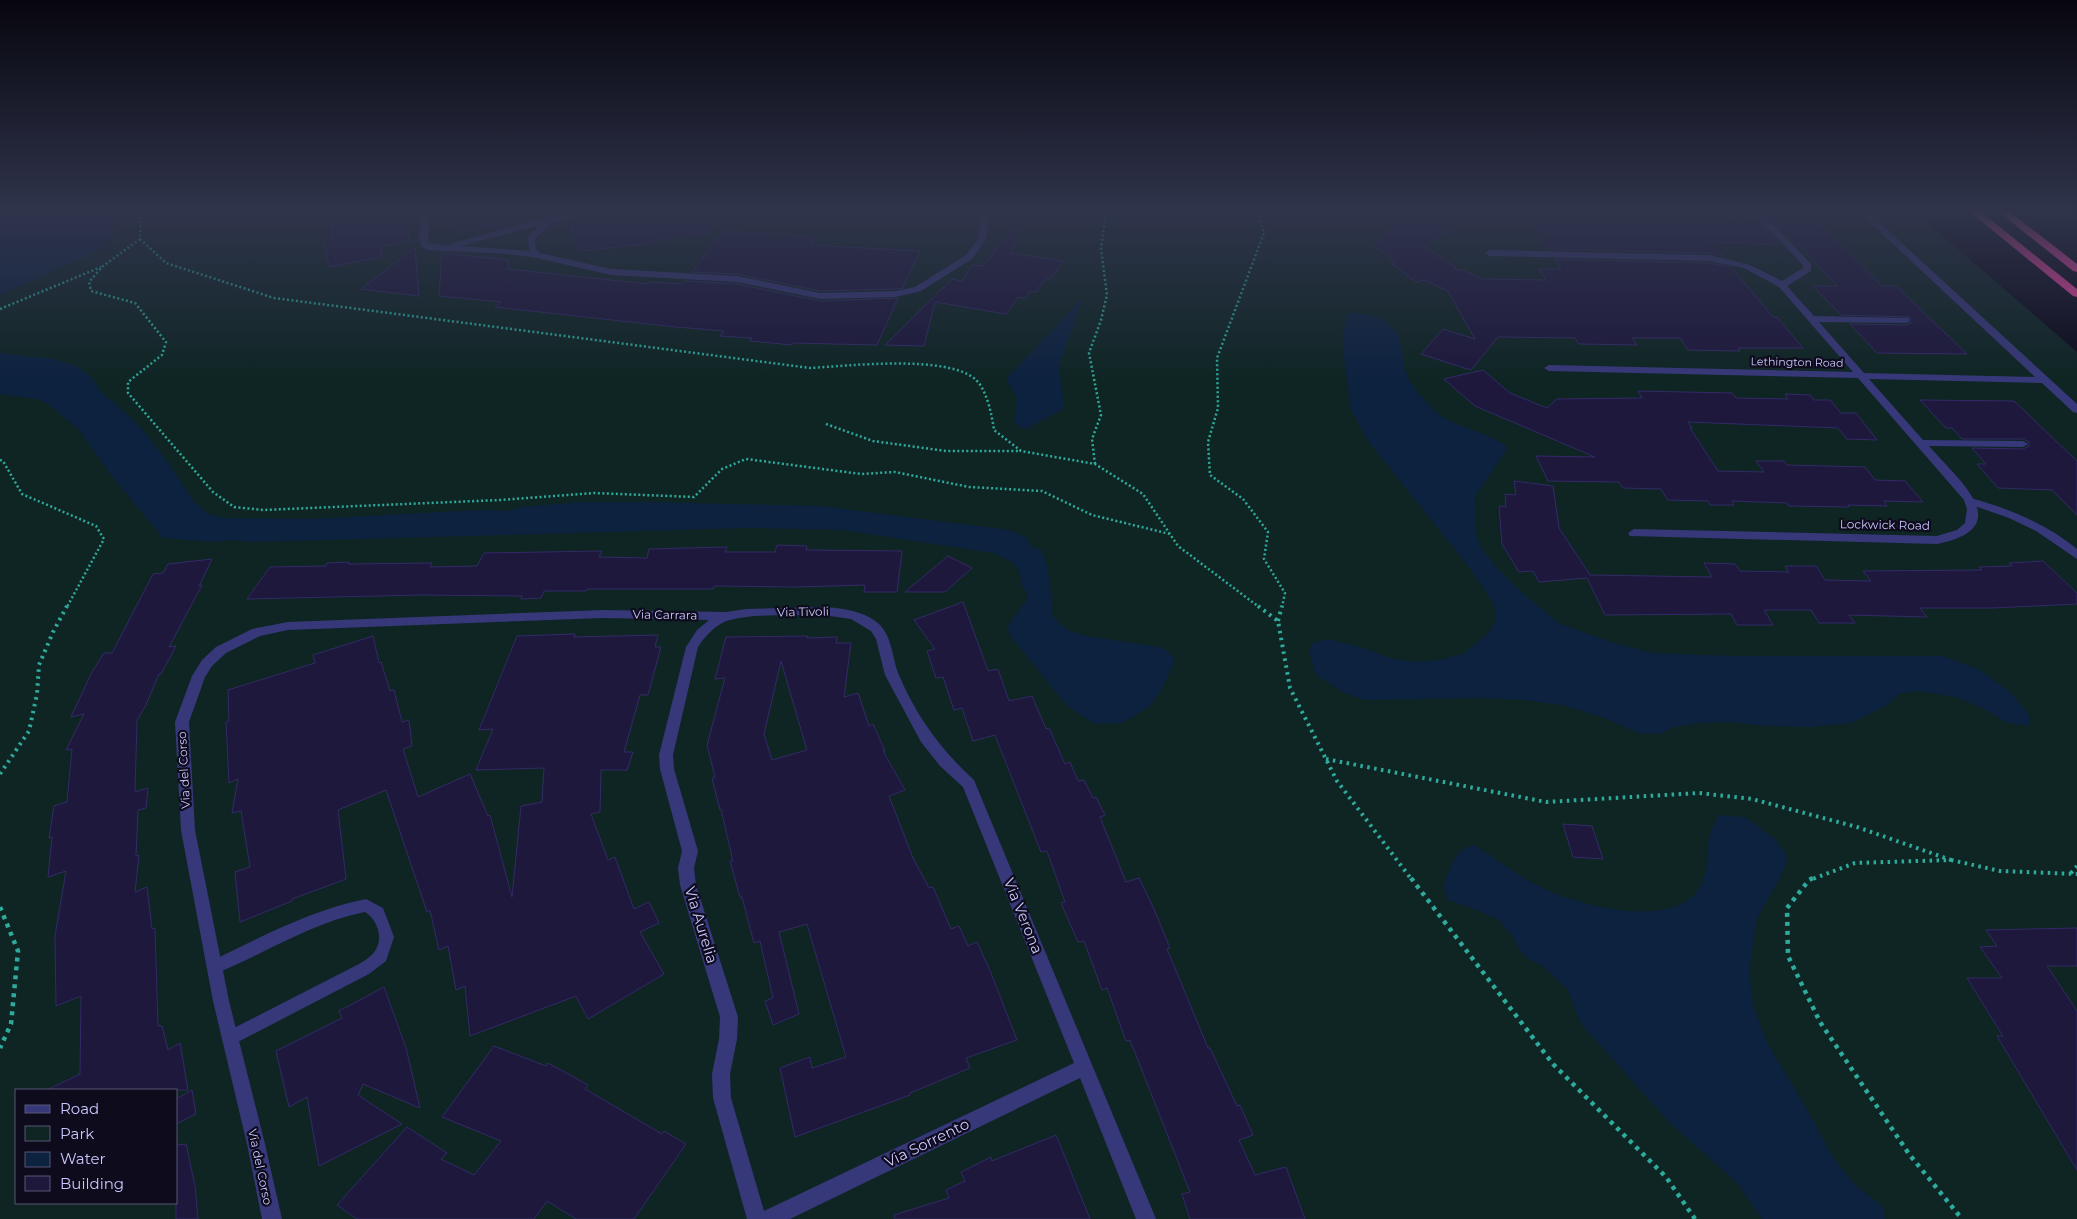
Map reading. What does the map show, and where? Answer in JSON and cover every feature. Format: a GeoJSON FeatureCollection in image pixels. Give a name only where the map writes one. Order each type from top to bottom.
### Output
{"type":"FeatureCollection","features":[{"type":"Feature","properties":{"kind":"highway"},"geometry":{"type":"LineString","coordinates":[[2046,269],[2077,294]]}},
{"type":"Feature","properties":{"kind":"street"},"geometry":{"type":"LineString","coordinates":[[598,269],[611,272],[715,276],[820,296],[896,294],[918,289],[950,269]]}},
{"type":"Feature","properties":{"kind":"street"},"geometry":{"type":"LineString","coordinates":[[1754,269],[1782,285],[1970,501]]}},
{"type":"Feature","properties":{"kind":"street"},"geometry":{"type":"LineString","coordinates":[[1782,285],[1808,269]]}},
{"type":"Feature","properties":{"kind":"street"},"geometry":{"type":"LineString","coordinates":[[1924,269],[2077,410]]}},
{"type":"Feature","properties":{"kind":"street"},"geometry":{"type":"LineString","coordinates":[[1812,319],[1906,320]]}},
{"type":"Feature","properties":{"kind":"street","name":"Lethington Road"},"geometry":{"type":"LineString","coordinates":[[1549,368],[2044,380]]}},
{"type":"Feature","properties":{"kind":"street"},"geometry":{"type":"LineString","coordinates":[[1921,443],[2023,444]]}},
{"type":"Feature","properties":{"kind":"street","name":"Lockwick Road"},"geometry":{"type":"LineString","coordinates":[[1634,532],[1937,540],[1950,538],[1966,530],[1974,516],[1970,501]]}},
{"type":"Feature","properties":{"kind":"street","name":"Via Tivoli"},"geometry":{"type":"LineString","coordinates":[[726,616],[746,613],[841,612],[855,616],[875,628]]}},
{"type":"Feature","properties":{"kind":"street","name":"Via Carrara"},"geometry":{"type":"LineString","coordinates":[[603,614],[726,616]]}},
{"type":"Feature","properties":{"kind":"street","name":"Via del Corso"},"geometry":{"type":"LineString","coordinates":[[272,1219],[214,967],[188,830],[182,722],[207,663],[221,650],[238,640],[257,632],[288,626],[603,614]]}},
{"type":"Feature","properties":{"kind":"street","name":"Via Aurelia"},"geometry":{"type":"LineString","coordinates":[[726,616],[710,624],[699,635],[692,647],[666,755],[667,769],[690,851],[686,868],[688,885],[729,1017],[728,1039],[720,1074],[722,1098],[756,1219]]}},
{"type":"Feature","properties":{"kind":"street","name":"Via Verona"},"geometry":{"type":"LineString","coordinates":[[875,628],[882,639],[892,675],[926,738],[945,762],[969,784],[1146,1219]]}},
{"type":"Feature","properties":{"kind":"street","name":"Via Sorrento"},"geometry":{"type":"LineString","coordinates":[[769,1219],[1084,1067]]}},
{"type":"Feature","properties":{"kind":"lane"},"geometry":{"type":"LineString","coordinates":[[1970,501],[2029,522],[2053,535],[2077,555]]}},
{"type":"Feature","properties":{"kind":"lane"},"geometry":{"type":"LineString","coordinates":[[214,967],[328,915],[348,908],[366,905],[378,912],[387,937],[380,956],[364,969],[230,1038]]}},
{"type":"Feature","properties":{"kind":"path"},"geometry":{"type":"LineString","coordinates":[[0,309],[96,269]]}},
{"type":"Feature","properties":{"kind":"path"},"geometry":{"type":"LineString","coordinates":[[100,269],[89,282],[91,291],[135,303],[166,342],[162,355],[128,382],[128,393],[213,492],[234,507],[263,510],[500,500],[594,493],[694,497],[722,469],[746,459],[861,474],[896,472],[969,487],[1042,491],[1092,515],[1170,534]]}},
{"type":"Feature","properties":{"kind":"path"},"geometry":{"type":"LineString","coordinates":[[184,269],[274,298],[810,368],[888,364],[948,366],[976,380],[990,406],[994,430],[1021,451]]}},
{"type":"Feature","properties":{"kind":"path"},"geometry":{"type":"LineString","coordinates":[[1095,464],[1092,439],[1101,415],[1089,353],[1101,320],[1107,295],[1104,269]]}},
{"type":"Feature","properties":{"kind":"path"},"geometry":{"type":"LineString","coordinates":[[1251,269],[1217,358],[1218,408],[1208,442],[1210,475],[1244,499],[1268,532],[1264,559],[1285,593],[1278,621],[1290,688],[1337,781],[1553,1064],[1666,1177],[1695,1219]]}},
{"type":"Feature","properties":{"kind":"path"},"geometry":{"type":"LineString","coordinates":[[826,424],[873,441],[937,450],[1021,451],[1095,464],[1143,494],[1178,546],[1278,621]]}},
{"type":"Feature","properties":{"kind":"path"},"geometry":{"type":"LineString","coordinates":[[0,460],[3,461],[22,494],[96,526],[104,539],[53,632],[39,664],[37,694],[29,731],[0,774]]}},
{"type":"Feature","properties":{"kind":"path"},"geometry":{"type":"LineString","coordinates":[[1326,759],[1546,802],[1699,793],[1752,799],[1857,827],[1951,860],[2000,871],[2077,874]]}},
{"type":"Feature","properties":{"kind":"path"},"geometry":{"type":"LineString","coordinates":[[1951,860],[1855,863],[1809,880],[1786,908],[1788,956],[1820,1022],[1909,1154],[1962,1219]]}},
{"type":"Feature","properties":{"kind":"path"},"geometry":{"type":"LineString","coordinates":[[2071,874],[2077,866]]}},
{"type":"Feature","properties":{"kind":"path"},"geometry":{"type":"LineString","coordinates":[[0,907],[18,952],[11,1024],[0,1048]]}},
{"type":"Feature","properties":{"kind":"green space"},"geometry":{"type":"Polygon","coordinates":[[[0,269],[1981,269],[2077,352],[2077,1219],[0,1219],[0,269]]]}},
{"type":"Feature","properties":{"kind":"water"},"geometry":{"type":"Polygon","coordinates":[[[0,269],[58,269],[0,295],[0,269]]]}},
{"type":"Feature","properties":{"kind":"water"},"geometry":{"type":"Polygon","coordinates":[[[1083,297],[1059,366],[1064,409],[1024,430],[1014,422],[1017,399],[1006,379],[1083,297]]]}},
{"type":"Feature","properties":{"kind":"water"},"geometry":{"type":"Polygon","coordinates":[[[1348,313],[1371,315],[1391,326],[1399,339],[1408,377],[1433,409],[1450,421],[1505,445],[1506,451],[1475,496],[1476,533],[1480,546],[1495,566],[1520,591],[1560,624],[1617,644],[1652,653],[1733,656],[1943,656],[1980,670],[2011,693],[2030,716],[2029,726],[2008,723],[1984,709],[1956,697],[1918,691],[1899,694],[1887,705],[1851,723],[1810,727],[1768,726],[1728,722],[1700,723],[1674,727],[1660,734],[1639,733],[1601,717],[1566,706],[1525,700],[1477,698],[1365,700],[1344,693],[1315,674],[1309,651],[1313,643],[1328,639],[1367,649],[1390,658],[1412,662],[1441,660],[1465,653],[1489,632],[1496,620],[1494,604],[1468,566],[1368,441],[1351,410],[1343,351],[1343,332],[1348,313]]]}},
{"type":"Feature","properties":{"kind":"water"},"geometry":{"type":"Polygon","coordinates":[[[0,353],[54,359],[76,366],[89,375],[105,396],[113,401],[139,426],[168,462],[193,501],[208,514],[224,518],[309,519],[479,510],[509,511],[520,507],[582,502],[644,502],[821,506],[1008,530],[1025,537],[1031,546],[1036,549],[1039,548],[1043,553],[1048,570],[1053,617],[1068,630],[1085,636],[1160,647],[1173,657],[1173,664],[1161,691],[1149,707],[1122,723],[1095,724],[1067,706],[1009,634],[1008,625],[1026,601],[1028,594],[1023,587],[1018,569],[1013,564],[993,553],[843,530],[746,528],[251,542],[235,540],[215,542],[163,538],[115,480],[78,429],[47,403],[37,399],[0,394],[0,353]]]}},
{"type":"Feature","properties":{"kind":"water"},"geometry":{"type":"Polygon","coordinates":[[[1719,815],[1745,817],[1775,839],[1785,852],[1787,861],[1779,880],[1757,918],[1749,970],[1753,1005],[1766,1041],[1808,1111],[1832,1156],[1854,1184],[1883,1207],[1885,1219],[1762,1219],[1737,1183],[1670,1123],[1581,1024],[1568,990],[1542,965],[1528,959],[1520,951],[1512,936],[1499,920],[1448,900],[1443,886],[1451,865],[1461,850],[1474,845],[1545,889],[1579,902],[1622,910],[1664,910],[1681,904],[1695,894],[1703,882],[1710,836],[1719,815]]]}},
{"type":"Feature","properties":{"kind":"building"},"geometry":{"type":"Polygon","coordinates":[[[387,269],[417,269],[419,296],[361,289],[387,269]]]}},
{"type":"Feature","properties":{"kind":"building"},"geometry":{"type":"Polygon","coordinates":[[[441,269],[508,269],[648,284],[650,282],[683,284],[685,281],[737,284],[820,301],[898,298],[877,345],[792,343],[792,345],[750,341],[752,338],[720,336],[724,331],[495,307],[501,302],[439,296],[441,269]]]}},
{"type":"Feature","properties":{"kind":"building"},"geometry":{"type":"Polygon","coordinates":[[[694,269],[912,269],[903,288],[820,291],[737,274],[692,272],[694,269]]]}},
{"type":"Feature","properties":{"kind":"building"},"geometry":{"type":"Polygon","coordinates":[[[970,269],[1058,269],[1051,279],[1046,278],[1036,292],[1030,291],[1025,298],[1018,297],[1006,314],[935,302],[924,346],[885,345],[952,279],[962,281],[970,269]]]}},
{"type":"Feature","properties":{"kind":"building"},"geometry":{"type":"Polygon","coordinates":[[[1399,269],[1457,269],[1483,279],[1546,280],[1539,269],[1733,269],[1773,317],[1777,317],[1803,348],[1738,348],[1740,351],[1688,350],[1680,338],[1632,338],[1637,345],[1579,344],[1575,338],[1498,337],[1471,370],[1421,354],[1443,329],[1475,339],[1448,291],[1424,280],[1416,282],[1399,269]]]}},
{"type":"Feature","properties":{"kind":"building"},"geometry":{"type":"Polygon","coordinates":[[[1821,269],[1865,269],[1882,286],[1896,286],[1967,354],[1877,353],[1850,324],[1906,325],[1911,323],[1910,317],[1841,315],[1813,286],[1837,286],[1821,269]]]}},
{"type":"Feature","properties":{"kind":"building"},"geometry":{"type":"Polygon","coordinates":[[[1483,370],[1510,393],[1547,408],[1557,399],[1642,398],[1638,391],[1732,393],[1736,398],[1788,399],[1785,394],[1810,395],[1814,400],[1830,400],[1841,413],[1856,413],[1877,440],[1847,439],[1838,428],[1688,422],[1718,471],[1764,472],[1756,461],[1784,461],[1787,465],[1865,467],[1875,480],[1905,481],[1923,502],[1884,501],[1887,506],[1848,505],[1849,507],[1789,506],[1787,503],[1732,501],[1734,505],[1710,505],[1708,501],[1668,500],[1661,489],[1623,488],[1619,482],[1548,481],[1536,456],[1595,457],[1475,406],[1444,379],[1483,370]]]}},
{"type":"Feature","properties":{"kind":"building"},"geometry":{"type":"Polygon","coordinates":[[[1920,400],[2014,401],[2077,461],[2077,515],[2052,490],[1998,488],[1977,464],[1986,464],[1972,448],[2023,449],[2029,446],[2029,442],[2023,439],[1962,439],[1952,428],[1946,428],[1920,400]]]}},
{"type":"Feature","properties":{"kind":"building"},"geometry":{"type":"Polygon","coordinates":[[[1514,481],[1553,486],[1559,528],[1590,575],[1712,577],[1704,563],[1735,564],[1740,571],[1789,572],[1785,566],[1816,566],[1825,580],[1871,581],[1863,571],[1982,570],[1979,567],[2012,566],[2009,563],[2043,561],[2077,593],[2077,604],[1992,608],[1920,608],[1927,617],[1849,615],[1855,623],[1819,623],[1811,610],[1764,610],[1773,625],[1737,625],[1731,614],[1605,615],[1587,578],[1539,582],[1533,571],[1519,572],[1502,544],[1499,506],[1506,507],[1505,494],[1516,495],[1514,481]]]}},
{"type":"Feature","properties":{"kind":"building"},"geometry":{"type":"Polygon","coordinates":[[[777,545],[807,546],[806,550],[902,551],[897,592],[864,592],[865,585],[797,587],[714,586],[713,589],[544,591],[541,598],[521,599],[522,596],[420,595],[247,599],[270,567],[326,566],[327,563],[349,562],[348,564],[432,563],[430,567],[477,566],[484,553],[602,551],[599,557],[647,558],[649,549],[727,547],[725,552],[775,552],[777,545]]]}},
{"type":"Feature","properties":{"kind":"building"},"geometry":{"type":"Polygon","coordinates":[[[948,556],[972,568],[945,592],[905,592],[948,556]]]}},
{"type":"Feature","properties":{"kind":"building"},"geometry":{"type":"Polygon","coordinates":[[[212,559],[199,586],[202,585],[169,647],[176,646],[161,674],[159,674],[146,705],[137,720],[135,792],[148,788],[146,808],[138,810],[136,856],[139,855],[135,892],[147,887],[152,929],[155,928],[158,1026],[162,1026],[168,1050],[180,1043],[188,1090],[49,1089],[80,1074],[81,996],[56,1006],[55,936],[66,871],[48,877],[52,837],[49,838],[54,806],[67,802],[72,749],[66,750],[84,714],[71,717],[91,674],[104,653],[112,653],[153,574],[163,573],[168,564],[212,559]]]}},
{"type":"Feature","properties":{"kind":"building"},"geometry":{"type":"Polygon","coordinates":[[[963,602],[988,671],[998,669],[1009,701],[1032,696],[1046,729],[1049,728],[1065,764],[1070,762],[1078,781],[1084,780],[1093,798],[1096,797],[1105,815],[1100,817],[1126,882],[1139,878],[1170,948],[1167,949],[1208,1048],[1210,1048],[1237,1106],[1240,1105],[1253,1135],[1239,1140],[1255,1175],[1286,1167],[1305,1219],[1190,1219],[1182,1194],[1190,1192],[1130,1040],[1126,1041],[1107,988],[1102,990],[1084,941],[1078,942],[1061,903],[1065,902],[1047,851],[1041,852],[995,735],[973,741],[962,708],[954,710],[943,677],[936,678],[927,651],[935,649],[914,620],[963,602]]]}},
{"type":"Feature","properties":{"kind":"building"},"geometry":{"type":"Polygon","coordinates":[[[575,634],[574,637],[658,635],[655,647],[661,647],[648,695],[640,695],[624,752],[633,752],[627,770],[601,770],[600,812],[591,814],[608,860],[615,857],[634,909],[649,902],[659,923],[640,932],[664,974],[588,1019],[576,996],[470,1036],[465,986],[456,990],[448,946],[439,950],[430,910],[427,912],[386,790],[338,810],[346,879],[292,899],[292,901],[240,922],[235,872],[250,867],[241,811],[232,813],[238,779],[229,783],[226,722],[229,721],[228,690],[315,663],[313,655],[373,636],[379,663],[381,662],[390,691],[394,690],[402,722],[409,720],[412,746],[403,749],[418,797],[470,774],[488,816],[490,815],[512,897],[521,806],[542,802],[544,768],[476,770],[493,729],[479,730],[517,636],[575,634]]]}},
{"type":"Feature","properties":{"kind":"building"},"geometry":{"type":"Polygon","coordinates":[[[726,637],[837,637],[836,643],[851,643],[844,697],[858,693],[869,726],[873,724],[885,751],[883,751],[905,790],[889,796],[913,858],[929,888],[933,887],[951,929],[959,926],[968,946],[977,942],[1017,1040],[966,1058],[970,1068],[910,1093],[910,1095],[795,1137],[780,1068],[810,1057],[812,1068],[846,1057],[807,924],[779,932],[799,1014],[773,1025],[765,1001],[773,998],[760,941],[754,943],[730,861],[733,861],[712,778],[715,777],[707,745],[725,678],[715,679],[726,637]],[[781,661],[764,734],[772,760],[807,750],[781,661]]]}},
{"type":"Feature","properties":{"kind":"building"},"geometry":{"type":"Polygon","coordinates":[[[1563,824],[1592,826],[1603,859],[1573,857],[1563,824]]]}},
{"type":"Feature","properties":{"kind":"building"},"geometry":{"type":"Polygon","coordinates":[[[2077,928],[2077,966],[2047,966],[2077,1011],[2077,1170],[1997,1036],[2003,1036],[1967,978],[2002,978],[1980,947],[1997,946],[1986,930],[2077,928]]]}},
{"type":"Feature","properties":{"kind":"building"},"geometry":{"type":"Polygon","coordinates":[[[384,987],[406,1048],[420,1108],[363,1084],[358,1095],[402,1124],[319,1166],[307,1097],[289,1107],[276,1051],[342,1018],[339,1011],[384,987]]]}},
{"type":"Feature","properties":{"kind":"building"},"geometry":{"type":"Polygon","coordinates":[[[494,1046],[546,1066],[548,1063],[588,1085],[585,1089],[662,1134],[664,1131],[686,1144],[634,1219],[576,1219],[547,1201],[534,1219],[357,1219],[337,1205],[407,1127],[447,1153],[441,1159],[474,1175],[501,1141],[442,1117],[494,1046]]]}},
{"type":"Feature","properties":{"kind":"building"},"geometry":{"type":"Polygon","coordinates":[[[192,1090],[196,1114],[178,1123],[178,1098],[192,1090]]]}},
{"type":"Feature","properties":{"kind":"building"},"geometry":{"type":"Polygon","coordinates":[[[1056,1135],[1090,1219],[895,1219],[894,1215],[949,1198],[946,1190],[965,1181],[961,1172],[991,1157],[992,1161],[1056,1135]]]}},
{"type":"Feature","properties":{"kind":"building"},"geometry":{"type":"Polygon","coordinates":[[[186,1144],[195,1186],[198,1219],[176,1219],[176,1204],[178,1204],[178,1145],[186,1144]]]}}]}
